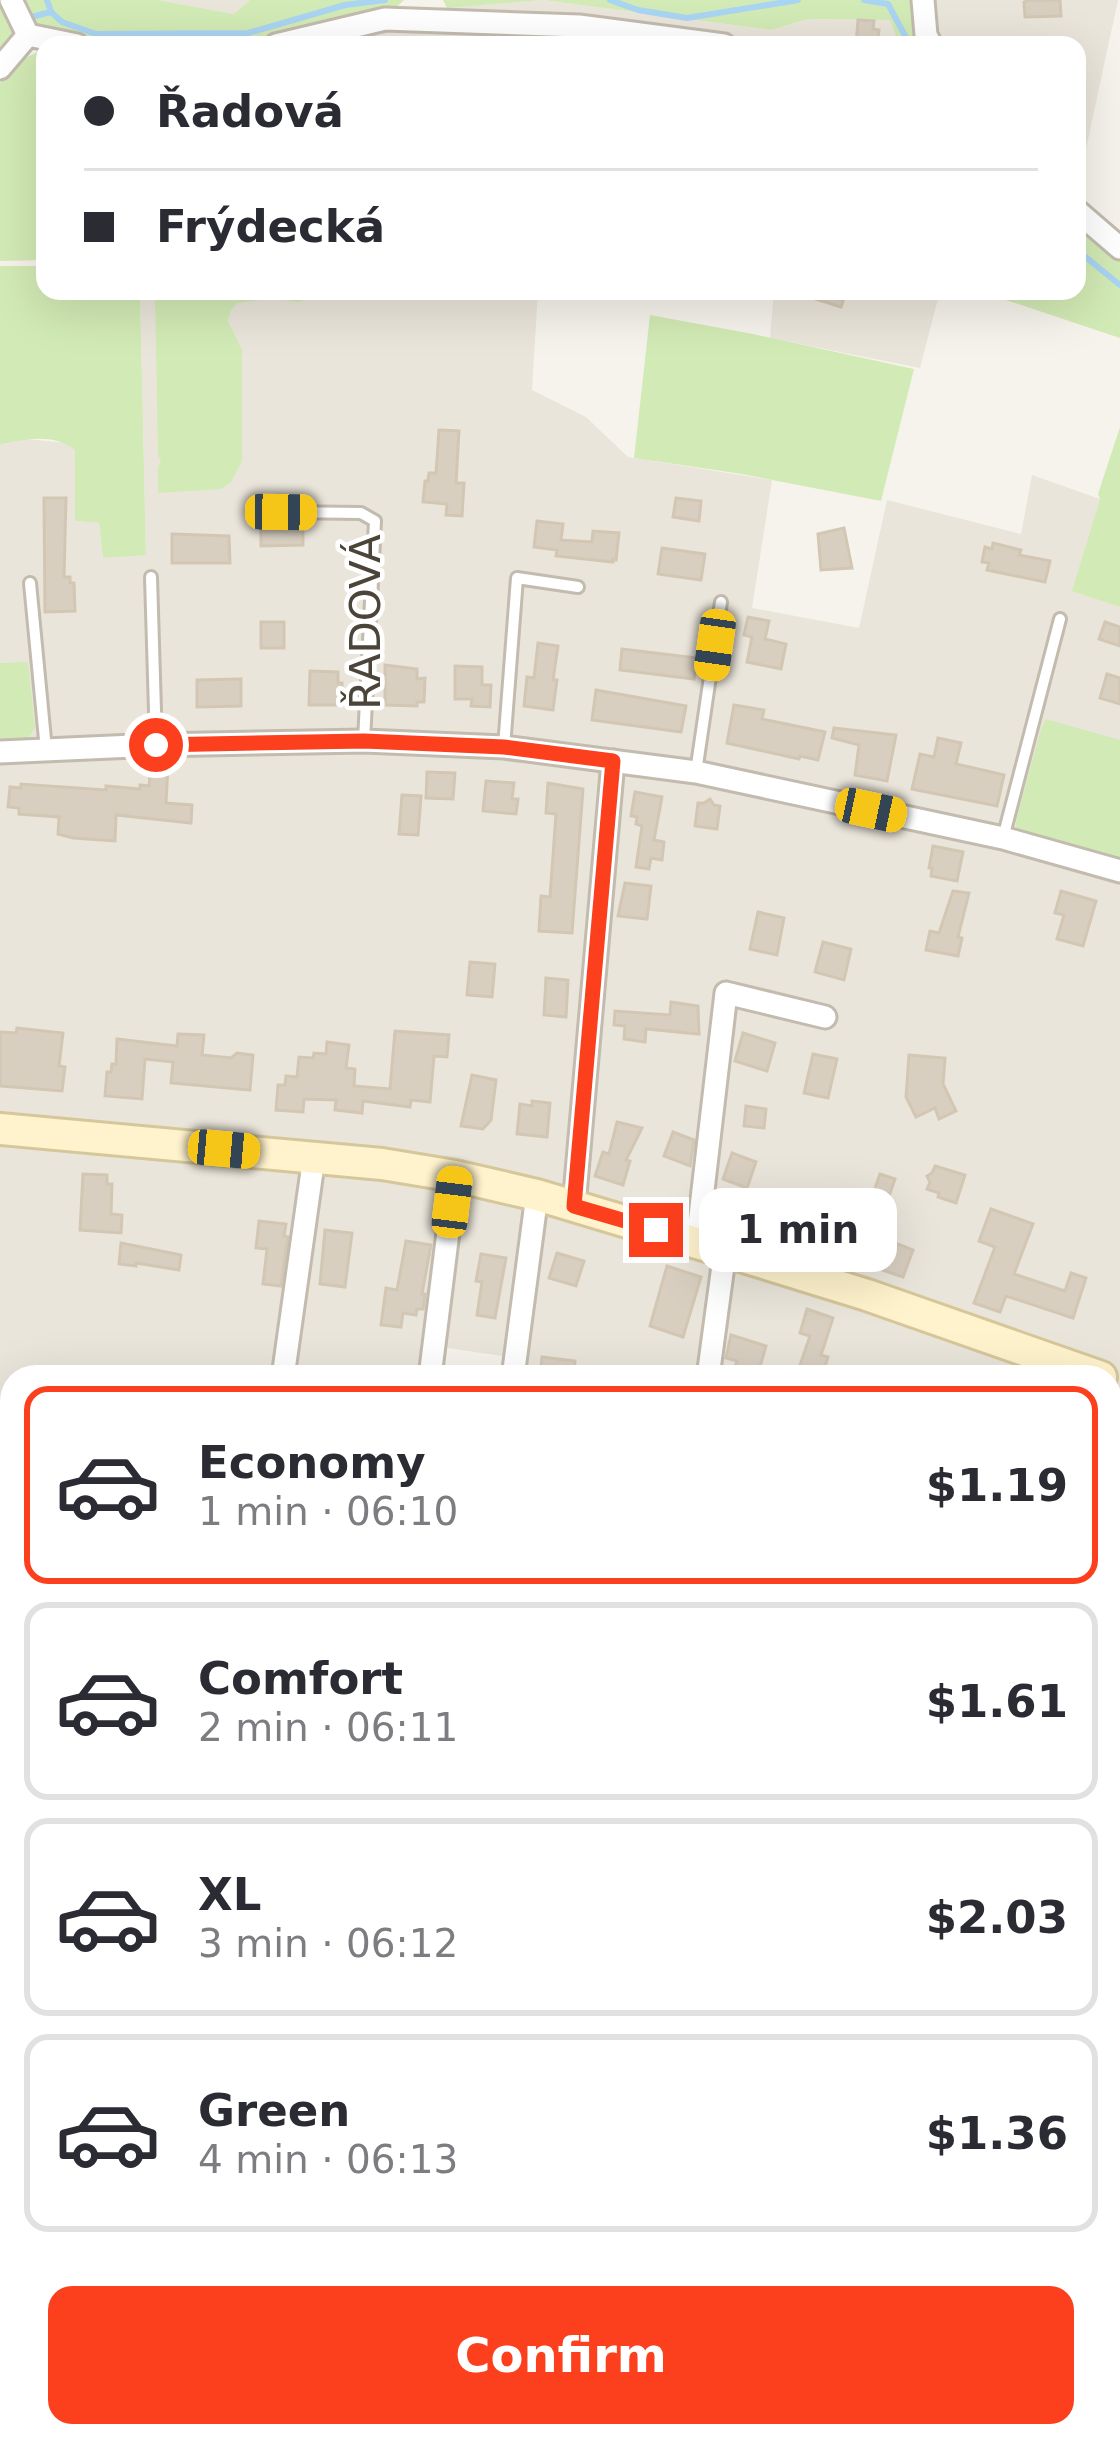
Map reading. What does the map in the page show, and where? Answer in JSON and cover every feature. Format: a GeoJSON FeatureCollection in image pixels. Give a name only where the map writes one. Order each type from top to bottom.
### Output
{"type":"FeatureCollection","features":[{"type":"Feature","properties":{"kind":"main road"},"geometry":{"type":"LineString","coordinates":[[0,1130],[314,1157],[455,1176],[537,1195],[711,1247],[1067,1365]]}},
{"type":"Feature","properties":{"kind":"street"},"geometry":{"type":"LineString","coordinates":[[923,0],[927,36]]}},
{"type":"Feature","properties":{"kind":"street"},"geometry":{"type":"LineString","coordinates":[[314,36],[426,10],[655,36]]}},
{"type":"Feature","properties":{"kind":"street"},"geometry":{"type":"LineString","coordinates":[[0,68],[21,19],[57,36]]}},
{"type":"Feature","properties":{"kind":"street"},"geometry":{"type":"LineString","coordinates":[[1086,219],[1120,248]]}},
{"type":"Feature","properties":{"kind":"street","name":"ŘADOVÁ"},"geometry":{"type":"LineString","coordinates":[[0,752],[364,741],[504,747],[696,772],[1003,838],[1120,871]]}},
{"type":"Feature","properties":{"kind":"street"},"geometry":{"type":"LineString","coordinates":[[574,1206],[613,761]]}},
{"type":"Feature","properties":{"kind":"street"},"geometry":{"type":"LineString","coordinates":[[708,1365],[726,993],[825,1017]]}},
{"type":"Feature","properties":{"kind":"street"},"geometry":{"type":"LineString","coordinates":[[285,1365],[314,1157]]}},
{"type":"Feature","properties":{"kind":"street"},"geometry":{"type":"LineString","coordinates":[[431,1365],[455,1176]]}},
{"type":"Feature","properties":{"kind":"street"},"geometry":{"type":"LineString","coordinates":[[515,1365],[537,1195]]}},
{"type":"Feature","properties":{"kind":"lane","name":"ŘADOVÁ"},"geometry":{"type":"LineString","coordinates":[[281,512],[361,513],[375,521],[364,741]]}},
{"type":"Feature","properties":{"kind":"lane"},"geometry":{"type":"LineString","coordinates":[[151,577],[156,745]]}},
{"type":"Feature","properties":{"kind":"lane"},"geometry":{"type":"LineString","coordinates":[[504,747],[517,578],[578,587]]}},
{"type":"Feature","properties":{"kind":"lane"},"geometry":{"type":"LineString","coordinates":[[30,583],[46,750]]}},
{"type":"Feature","properties":{"kind":"lane"},"geometry":{"type":"LineString","coordinates":[[696,772],[721,602]]}},
{"type":"Feature","properties":{"kind":"lane"},"geometry":{"type":"LineString","coordinates":[[1003,838],[1060,619]]}},
{"type":"Feature","properties":{"kind":"shaded area"},"geometry":{"type":"Polygon","coordinates":[[[158,0],[250,0],[234,14],[158,0]]]}},
{"type":"Feature","properties":{"kind":"shaded area"},"geometry":{"type":"Polygon","coordinates":[[[543,0],[771,30],[808,19],[890,20],[896,36],[282,36],[415,10],[543,0]]]}},
{"type":"Feature","properties":{"kind":"shaded area"},"geometry":{"type":"Polygon","coordinates":[[[910,0],[1118,0],[1086,149],[1086,36],[916,36],[910,0]]]}},
{"type":"Feature","properties":{"kind":"shaded area"},"geometry":{"type":"Polygon","coordinates":[[[140,300],[537,300],[532,390],[586,417],[628,457],[772,480],[752,608],[859,628],[887,500],[1021,534],[1032,475],[1100,499],[1073,590],[1120,607],[1120,1365],[508,1365],[509,1357],[440,1347],[437,1365],[0,1365],[0,738],[28,738],[28,663],[0,663],[0,445],[26,439],[67,443],[75,449],[75,521],[99,523],[103,558],[146,554],[140,300]]]}},
{"type":"Feature","properties":{"kind":"shaded area"},"geometry":{"type":"Polygon","coordinates":[[[773,300],[938,300],[920,368],[770,338],[773,300]]]}},
{"type":"Feature","properties":{"kind":"green space"},"geometry":{"type":"Polygon","coordinates":[[[0,0],[158,0],[234,14],[250,0],[404,0],[389,14],[285,36],[71,36],[43,26],[0,52],[0,0]]]}},
{"type":"Feature","properties":{"kind":"green space"},"geometry":{"type":"Polygon","coordinates":[[[443,0],[543,0],[447,8],[443,0]]]}},
{"type":"Feature","properties":{"kind":"green space"},"geometry":{"type":"Polygon","coordinates":[[[543,0],[910,0],[916,36],[896,36],[890,20],[808,19],[771,30],[543,0]]]}},
{"type":"Feature","properties":{"kind":"green space"},"geometry":{"type":"Polygon","coordinates":[[[36,53],[36,260],[0,261],[0,83],[21,60],[36,53]]]}},
{"type":"Feature","properties":{"kind":"green space"},"geometry":{"type":"Polygon","coordinates":[[[1086,225],[1120,253],[1120,338],[1006,300],[1086,300],[1086,225]]]}},
{"type":"Feature","properties":{"kind":"green space"},"geometry":{"type":"Polygon","coordinates":[[[0,266],[36,266],[36,300],[140,300],[146,555],[103,558],[99,523],[75,521],[75,450],[48,439],[0,445],[0,266]]]}},
{"type":"Feature","properties":{"kind":"green space"},"geometry":{"type":"Polygon","coordinates":[[[155,300],[259,300],[237,303],[228,321],[242,350],[242,461],[231,482],[221,489],[158,493],[155,300]]]}},
{"type":"Feature","properties":{"kind":"green space"},"geometry":{"type":"Polygon","coordinates":[[[650,315],[914,369],[881,501],[634,458],[650,315]]]}},
{"type":"Feature","properties":{"kind":"green space"},"geometry":{"type":"Polygon","coordinates":[[[1120,427],[1120,607],[1072,591],[1120,427]]]}},
{"type":"Feature","properties":{"kind":"green space"},"geometry":{"type":"Polygon","coordinates":[[[28,662],[35,728],[28,738],[0,738],[0,663],[28,662]]]}},
{"type":"Feature","properties":{"kind":"green space"},"geometry":{"type":"Polygon","coordinates":[[[1046,719],[1120,740],[1120,862],[1016,831],[1046,719]]]}},
{"type":"Feature","properties":{"kind":"building"},"geometry":{"type":"Polygon","coordinates":[[[1060,0],[1061,16],[1025,17],[1024,2],[1060,0]]]}},
{"type":"Feature","properties":{"kind":"building"},"geometry":{"type":"Polygon","coordinates":[[[858,20],[874,21],[873,29],[879,30],[878,36],[857,36],[858,20]]]}},
{"type":"Feature","properties":{"kind":"building"},"geometry":{"type":"Polygon","coordinates":[[[439,430],[459,431],[456,483],[464,483],[462,516],[446,515],[447,504],[423,502],[425,481],[429,473],[436,473],[439,430]]]}},
{"type":"Feature","properties":{"kind":"building"},"geometry":{"type":"Polygon","coordinates":[[[44,498],[66,498],[64,577],[74,583],[75,611],[45,612],[44,498]]]}},
{"type":"Feature","properties":{"kind":"building"},"geometry":{"type":"Polygon","coordinates":[[[676,498],[701,501],[699,521],[673,517],[676,498]]]}},
{"type":"Feature","properties":{"kind":"building"},"geometry":{"type":"Polygon","coordinates":[[[261,518],[303,522],[303,545],[261,546],[261,518]]]}},
{"type":"Feature","properties":{"kind":"building"},"geometry":{"type":"Polygon","coordinates":[[[537,521],[563,524],[561,540],[592,542],[593,531],[619,533],[616,560],[556,556],[557,550],[534,547],[537,521]]]}},
{"type":"Feature","properties":{"kind":"building"},"geometry":{"type":"Polygon","coordinates":[[[844,528],[852,568],[821,570],[818,534],[844,528]]]}},
{"type":"Feature","properties":{"kind":"building"},"geometry":{"type":"Polygon","coordinates":[[[172,534],[229,536],[230,563],[172,563],[172,534]]]}},
{"type":"Feature","properties":{"kind":"building"},"geometry":{"type":"Polygon","coordinates":[[[993,543],[1021,550],[1019,555],[1050,561],[1045,582],[987,570],[989,563],[982,562],[985,547],[992,549],[993,543]]]}},
{"type":"Feature","properties":{"kind":"building"},"geometry":{"type":"Polygon","coordinates":[[[662,548],[705,554],[701,580],[658,574],[662,548]]]}},
{"type":"Feature","properties":{"kind":"building"},"geometry":{"type":"Polygon","coordinates":[[[748,617],[769,621],[765,639],[786,644],[781,669],[747,662],[752,637],[744,635],[748,617]]]}},
{"type":"Feature","properties":{"kind":"building"},"geometry":{"type":"Polygon","coordinates":[[[261,622],[284,622],[284,648],[261,648],[261,622]]]}},
{"type":"Feature","properties":{"kind":"building"},"geometry":{"type":"Polygon","coordinates":[[[1105,622],[1120,627],[1120,646],[1099,639],[1105,622]]]}},
{"type":"Feature","properties":{"kind":"building"},"geometry":{"type":"Polygon","coordinates":[[[538,643],[558,646],[553,710],[524,706],[527,677],[534,678],[538,643]]]}},
{"type":"Feature","properties":{"kind":"building"},"geometry":{"type":"Polygon","coordinates":[[[622,649],[697,658],[694,679],[620,670],[622,649]]]}},
{"type":"Feature","properties":{"kind":"building"},"geometry":{"type":"Polygon","coordinates":[[[385,665],[417,669],[417,679],[425,678],[424,702],[385,705],[385,665]]]}},
{"type":"Feature","properties":{"kind":"building"},"geometry":{"type":"Polygon","coordinates":[[[455,666],[482,667],[482,685],[491,685],[490,707],[471,706],[472,699],[455,699],[455,666]]]}},
{"type":"Feature","properties":{"kind":"building"},"geometry":{"type":"Polygon","coordinates":[[[310,671],[338,672],[342,705],[309,705],[310,671]]]}},
{"type":"Feature","properties":{"kind":"building"},"geometry":{"type":"Polygon","coordinates":[[[1107,674],[1120,678],[1120,704],[1100,698],[1107,674]]]}},
{"type":"Feature","properties":{"kind":"building"},"geometry":{"type":"Polygon","coordinates":[[[241,679],[241,706],[197,707],[197,680],[241,679]]]}},
{"type":"Feature","properties":{"kind":"building"},"geometry":{"type":"Polygon","coordinates":[[[596,690],[686,706],[681,732],[592,720],[596,690]]]}},
{"type":"Feature","properties":{"kind":"building"},"geometry":{"type":"Polygon","coordinates":[[[734,705],[764,710],[762,719],[825,732],[818,760],[727,743],[734,705]]]}},
{"type":"Feature","properties":{"kind":"building"},"geometry":{"type":"Polygon","coordinates":[[[834,728],[896,735],[887,781],[855,775],[859,745],[832,738],[834,728]]]}},
{"type":"Feature","properties":{"kind":"building"},"geometry":{"type":"Polygon","coordinates":[[[938,738],[961,743],[956,764],[1004,775],[997,806],[912,789],[920,754],[934,757],[938,738]]]}},
{"type":"Feature","properties":{"kind":"building"},"geometry":{"type":"Polygon","coordinates":[[[151,764],[168,766],[166,803],[192,805],[191,823],[116,815],[115,841],[73,838],[58,834],[59,817],[19,814],[19,808],[8,807],[10,787],[21,788],[21,784],[140,789],[140,785],[149,786],[151,764]]]}},
{"type":"Feature","properties":{"kind":"building"},"geometry":{"type":"Polygon","coordinates":[[[427,772],[455,773],[453,799],[426,798],[427,772]]]}},
{"type":"Feature","properties":{"kind":"building"},"geometry":{"type":"Polygon","coordinates":[[[486,781],[514,783],[516,814],[483,811],[486,781]]]}},
{"type":"Feature","properties":{"kind":"building"},"geometry":{"type":"Polygon","coordinates":[[[548,783],[583,789],[572,933],[539,931],[541,896],[550,897],[556,814],[546,813],[548,783]]]}},
{"type":"Feature","properties":{"kind":"building"},"geometry":{"type":"Polygon","coordinates":[[[635,792],[662,797],[654,840],[664,842],[662,860],[651,858],[649,869],[636,867],[642,826],[631,816],[635,792]]]}},
{"type":"Feature","properties":{"kind":"building"},"geometry":{"type":"Polygon","coordinates":[[[402,795],[421,796],[418,835],[399,834],[402,795]]]}},
{"type":"Feature","properties":{"kind":"building"},"geometry":{"type":"Polygon","coordinates":[[[710,799],[720,806],[717,829],[695,826],[698,803],[710,799]]]}},
{"type":"Feature","properties":{"kind":"building"},"geometry":{"type":"Polygon","coordinates":[[[933,846],[963,852],[957,881],[931,876],[933,846]]]}},
{"type":"Feature","properties":{"kind":"building"},"geometry":{"type":"Polygon","coordinates":[[[625,883],[651,886],[647,919],[618,916],[625,883]]]}},
{"type":"Feature","properties":{"kind":"building"},"geometry":{"type":"Polygon","coordinates":[[[953,891],[969,893],[958,956],[926,950],[930,931],[939,933],[953,891]]]}},
{"type":"Feature","properties":{"kind":"building"},"geometry":{"type":"Polygon","coordinates":[[[1061,891],[1096,901],[1083,946],[1057,939],[1064,915],[1055,913],[1061,891]]]}},
{"type":"Feature","properties":{"kind":"building"},"geometry":{"type":"Polygon","coordinates":[[[758,912],[784,918],[777,955],[750,949],[758,912]]]}},
{"type":"Feature","properties":{"kind":"building"},"geometry":{"type":"Polygon","coordinates":[[[823,942],[851,949],[844,980],[815,972],[823,942]]]}},
{"type":"Feature","properties":{"kind":"building"},"geometry":{"type":"Polygon","coordinates":[[[470,962],[495,964],[492,997],[467,995],[470,962]]]}},
{"type":"Feature","properties":{"kind":"building"},"geometry":{"type":"Polygon","coordinates":[[[546,978],[568,980],[566,1017],[544,1015],[546,978]]]}},
{"type":"Feature","properties":{"kind":"building"},"geometry":{"type":"Polygon","coordinates":[[[671,1002],[698,1006],[699,1034],[646,1029],[645,1042],[624,1039],[625,1026],[614,1025],[615,1011],[670,1015],[671,1002]]]}},
{"type":"Feature","properties":{"kind":"building"},"geometry":{"type":"Polygon","coordinates":[[[17,1028],[63,1033],[62,1091],[0,1086],[0,1032],[16,1033],[17,1028]]]}},
{"type":"Feature","properties":{"kind":"building"},"geometry":{"type":"Polygon","coordinates":[[[395,1031],[449,1035],[447,1057],[434,1056],[430,1102],[411,1100],[410,1107],[363,1101],[362,1113],[335,1110],[336,1100],[304,1099],[303,1112],[276,1110],[278,1085],[285,1085],[286,1076],[297,1077],[299,1057],[326,1054],[327,1042],[349,1045],[346,1068],[355,1069],[354,1086],[390,1089],[395,1031]]]}},
{"type":"Feature","properties":{"kind":"building"},"geometry":{"type":"Polygon","coordinates":[[[743,1033],[775,1043],[767,1071],[735,1061],[743,1033]]]}},
{"type":"Feature","properties":{"kind":"building"},"geometry":{"type":"Polygon","coordinates":[[[178,1034],[204,1035],[202,1055],[253,1055],[250,1090],[171,1083],[173,1062],[145,1059],[142,1099],[105,1096],[107,1072],[116,1064],[117,1039],[177,1046],[178,1034]]]}},
{"type":"Feature","properties":{"kind":"building"},"geometry":{"type":"Polygon","coordinates":[[[813,1054],[837,1059],[828,1098],[804,1093],[813,1054]]]}},
{"type":"Feature","properties":{"kind":"building"},"geometry":{"type":"Polygon","coordinates":[[[909,1055],[945,1058],[943,1084],[956,1111],[939,1119],[935,1108],[916,1117],[906,1097],[909,1055]]]}},
{"type":"Feature","properties":{"kind":"building"},"geometry":{"type":"Polygon","coordinates":[[[472,1075],[496,1080],[491,1120],[483,1129],[461,1126],[472,1075]]]}},
{"type":"Feature","properties":{"kind":"building"},"geometry":{"type":"Polygon","coordinates":[[[532,1101],[550,1103],[547,1137],[517,1134],[520,1104],[532,1106],[532,1101]]]}},
{"type":"Feature","properties":{"kind":"building"},"geometry":{"type":"Polygon","coordinates":[[[746,1106],[766,1109],[764,1128],[744,1126],[746,1106]]]}},
{"type":"Feature","properties":{"kind":"building"},"geometry":{"type":"Polygon","coordinates":[[[617,1122],[642,1128],[626,1160],[630,1161],[623,1185],[595,1176],[603,1152],[609,1154],[617,1122]]]}},
{"type":"Feature","properties":{"kind":"building"},"geometry":{"type":"Polygon","coordinates":[[[673,1132],[694,1140],[690,1166],[664,1156],[673,1132]]]}},
{"type":"Feature","properties":{"kind":"building"},"geometry":{"type":"Polygon","coordinates":[[[732,1153],[756,1162],[747,1188],[723,1179],[732,1153]]]}},
{"type":"Feature","properties":{"kind":"building"},"geometry":{"type":"Polygon","coordinates":[[[935,1166],[965,1175],[956,1203],[927,1189],[927,1176],[935,1166]]]}},
{"type":"Feature","properties":{"kind":"building"},"geometry":{"type":"Polygon","coordinates":[[[83,1174],[107,1175],[107,1184],[112,1184],[111,1214],[122,1215],[121,1233],[80,1230],[83,1174]]]}},
{"type":"Feature","properties":{"kind":"building"},"geometry":{"type":"Polygon","coordinates":[[[880,1174],[895,1179],[889,1196],[874,1191],[880,1174]]]}},
{"type":"Feature","properties":{"kind":"building"},"geometry":{"type":"Polygon","coordinates":[[[786,1209],[817,1220],[809,1243],[777,1234],[786,1209]]]}},
{"type":"Feature","properties":{"kind":"building"},"geometry":{"type":"Polygon","coordinates":[[[991,1209],[1033,1224],[1014,1274],[1065,1291],[1071,1273],[1086,1278],[1073,1318],[1006,1296],[1000,1312],[974,1303],[995,1247],[979,1241],[991,1209]]]}},
{"type":"Feature","properties":{"kind":"building"},"geometry":{"type":"Polygon","coordinates":[[[259,1221],[286,1224],[281,1286],[263,1284],[267,1249],[256,1248],[259,1221]]]}},
{"type":"Feature","properties":{"kind":"building"},"geometry":{"type":"Polygon","coordinates":[[[325,1230],[352,1233],[345,1287],[320,1284],[325,1230]]]}},
{"type":"Feature","properties":{"kind":"building"},"geometry":{"type":"Polygon","coordinates":[[[406,1241],[431,1245],[423,1309],[417,1309],[416,1315],[403,1313],[401,1327],[381,1325],[386,1288],[397,1290],[406,1241]]]}},
{"type":"Feature","properties":{"kind":"building"},"geometry":{"type":"Polygon","coordinates":[[[867,1241],[895,1251],[898,1244],[913,1250],[903,1277],[859,1262],[867,1241]]]}},
{"type":"Feature","properties":{"kind":"building"},"geometry":{"type":"Polygon","coordinates":[[[121,1243],[181,1255],[179,1270],[119,1264],[121,1243]]]}},
{"type":"Feature","properties":{"kind":"building"},"geometry":{"type":"Polygon","coordinates":[[[557,1253],[584,1261],[576,1286],[549,1278],[557,1253]]]}},
{"type":"Feature","properties":{"kind":"building"},"geometry":{"type":"Polygon","coordinates":[[[481,1254],[506,1258],[495,1318],[477,1315],[481,1254]]]}},
{"type":"Feature","properties":{"kind":"building"},"geometry":{"type":"Polygon","coordinates":[[[667,1266],[701,1277],[683,1337],[650,1326],[667,1266]]]}},
{"type":"Feature","properties":{"kind":"building"},"geometry":{"type":"Polygon","coordinates":[[[807,1309],[833,1318],[821,1355],[828,1357],[825,1365],[800,1365],[810,1336],[800,1333],[807,1309]]]}},
{"type":"Feature","properties":{"kind":"building"},"geometry":{"type":"Polygon","coordinates":[[[731,1335],[766,1346],[761,1365],[736,1365],[737,1361],[726,1358],[731,1335]]]}},
{"type":"Feature","properties":{"kind":"building"},"geometry":{"type":"Polygon","coordinates":[[[542,1357],[575,1361],[574,1365],[541,1365],[542,1357]]]}},
{"type":"Feature","properties":{"kind":"waterway"},"geometry":{"type":"LineString","coordinates":[[47,0],[62,22],[96,34],[248,33],[345,5],[385,0]]}},
{"type":"Feature","properties":{"kind":"waterway"},"geometry":{"type":"LineString","coordinates":[[610,0],[687,18],[798,0]]}},
{"type":"Feature","properties":{"kind":"waterway"},"geometry":{"type":"LineString","coordinates":[[864,0],[888,4],[905,36]]}},
{"type":"Feature","properties":{"kind":"waterway"},"geometry":{"type":"LineString","coordinates":[[27,18],[51,12]]}},
{"type":"Feature","properties":{"kind":"waterway"},"geometry":{"type":"LineString","coordinates":[[1086,257],[1120,285]]}},
{"type":"Feature","properties":{"kind":"route"},"geometry":{"type":"LineString","coordinates":[[156,745],[364,741],[504,747],[613,761],[574,1206],[656,1230]]}}]}
